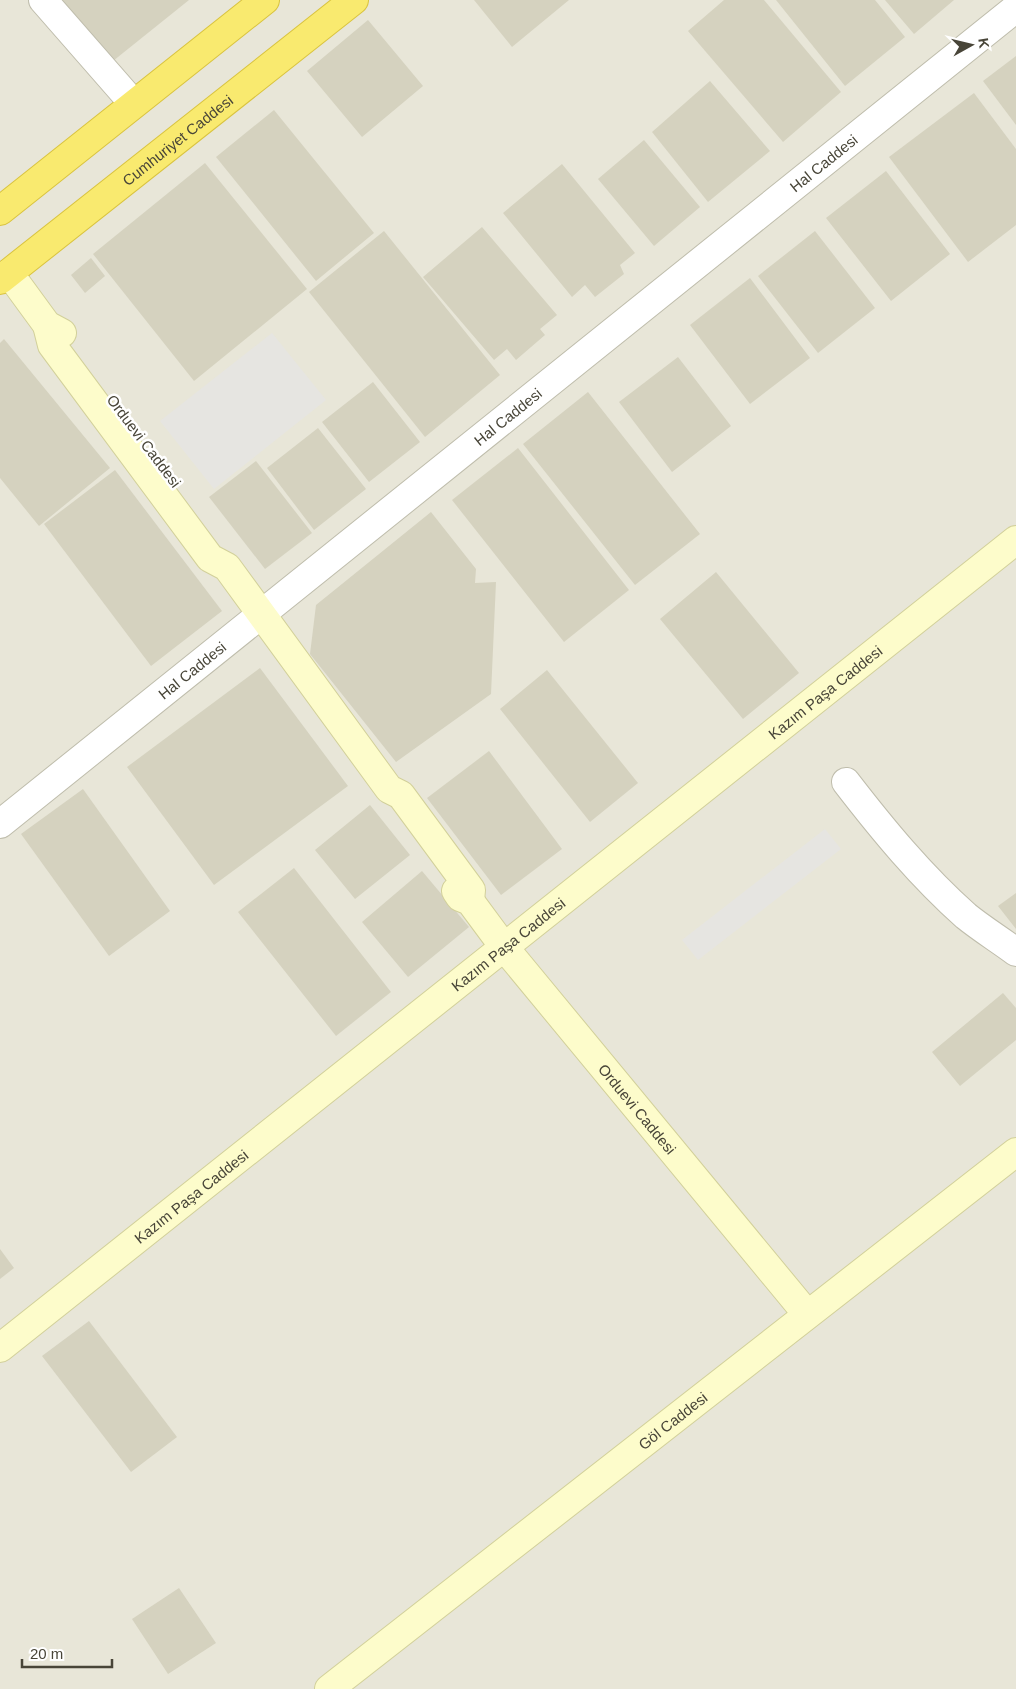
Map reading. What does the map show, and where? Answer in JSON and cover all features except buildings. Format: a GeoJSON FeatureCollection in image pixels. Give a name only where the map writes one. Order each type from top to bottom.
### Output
{"type":"FeatureCollection","features":[{"type":"Feature","properties":{"kind":"highway"},"geometry":{"type":"LineString","coordinates":[[0,211],[133,103],[265,0]]}},
{"type":"Feature","properties":{"kind":"highway","name":"Cumhuriyet Caddesi"},"geometry":{"type":"LineString","coordinates":[[4,277],[354,0]]}},
{"type":"Feature","properties":{"kind":"street"},"geometry":{"type":"LineString","coordinates":[[43,0],[133,103]]}},
{"type":"Feature","properties":{"kind":"street","name":"Hal Caddesi"},"geometry":{"type":"LineString","coordinates":[[0,824],[1016,8]]}},
{"type":"Feature","properties":{"kind":"street","name":"Orduevi Caddesi"},"geometry":{"type":"LineString","coordinates":[[4,277],[47,325],[66,336],[224,547],[227,567],[389,789],[401,795],[471,890],[470,901],[504,947],[807,1314]]}},
{"type":"Feature","properties":{"kind":"street","name":"Kazım Paşa Caddesi"},"geometry":{"type":"LineString","coordinates":[[0,1348],[1016,540]]}},
{"type":"Feature","properties":{"kind":"street"},"geometry":{"type":"LineString","coordinates":[[846,782],[890,840],[924,876],[968,917],[1016,952]]}},
{"type":"Feature","properties":{"kind":"street","name":"Göl Caddesi"},"geometry":{"type":"LineString","coordinates":[[329,1689],[1016,1152]]}},
{"type":"Feature","properties":{"kind":"shaded area"},"geometry":{"type":"Polygon","coordinates":[[[0,0],[1016,0],[1016,1689],[0,1689],[0,0]]]}},
{"type":"Feature","properties":{"kind":"shaded area"},"geometry":{"type":"Polygon","coordinates":[[[272,333],[326,400],[214,489],[160,421],[272,333]]]}},
{"type":"Feature","properties":{"kind":"shaded area"},"geometry":{"type":"Polygon","coordinates":[[[825,829],[841,849],[698,960],[682,940],[825,829]]]}}]}
